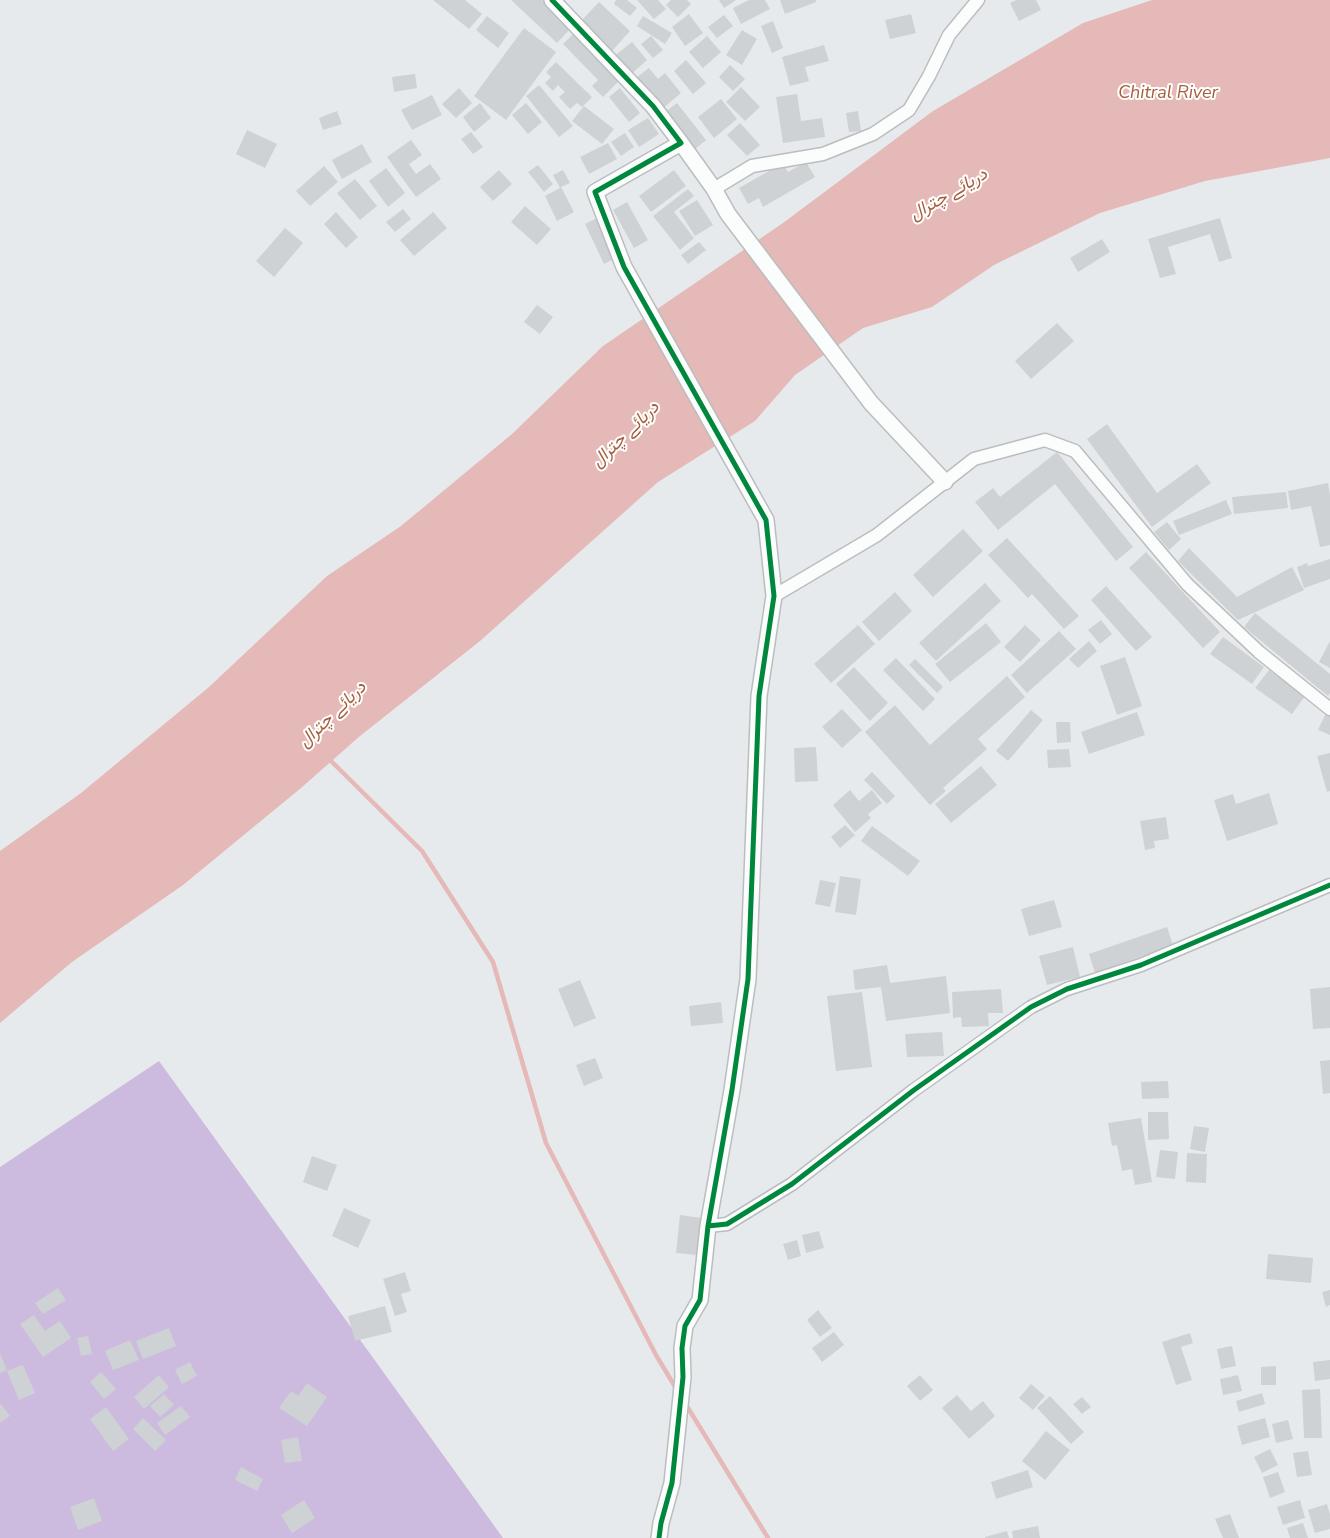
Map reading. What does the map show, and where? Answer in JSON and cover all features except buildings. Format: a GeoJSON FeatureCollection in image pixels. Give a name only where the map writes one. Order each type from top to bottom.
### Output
{"type":"FeatureCollection","features":[{"type":"Feature","properties":{"kind":"street"},"geometry":{"type":"LineString","coordinates":[[552,0],[653,106],[714,189],[728,214],[871,403],[945,482]]}},
{"type":"Feature","properties":{"kind":"street"},"geometry":{"type":"LineString","coordinates":[[714,189],[752,166],[831,151],[873,134],[910,110],[949,35],[978,0]]}},
{"type":"Feature","properties":{"kind":"street"},"geometry":{"type":"LineString","coordinates":[[659,1538],[672,1483],[683,1377],[682,1348],[685,1326],[700,1300],[708,1226],[732,1090],[748,979],[760,696],[774,596],[766,520],[624,267],[595,192],[681,143]]}},
{"type":"Feature","properties":{"kind":"street"},"geometry":{"type":"LineString","coordinates":[[774,596],[876,535],[974,459],[1045,440],[1075,451],[1187,584],[1259,652],[1330,709]]}},
{"type":"Feature","properties":{"kind":"street"},"geometry":{"type":"LineString","coordinates":[[708,1226],[728,1224],[792,1184],[914,1090],[1031,1007],[1067,989],[1141,965],[1330,885]]}},
{"type":"Feature","properties":{"kind":"shaded area"},"geometry":{"type":"Polygon","coordinates":[[[159,1061],[503,1538],[0,1538],[0,1167],[159,1061]]]}},
{"type":"Feature","properties":{"kind":"water","name":"Chitral River"},"geometry":{"type":"Polygon","coordinates":[[[1152,0],[1330,0],[1330,158],[1205,181],[1100,213],[994,265],[932,307],[863,328],[795,375],[755,421],[658,482],[480,641],[360,736],[301,788],[183,885],[72,962],[0,1023],[0,851],[81,793],[209,687],[327,576],[401,526],[512,434],[603,346],[783,223],[933,111],[1083,23],[1152,0]]]}},
{"type":"Feature","properties":{"kind":"waterway"},"geometry":{"type":"LineString","coordinates":[[328,758],[422,851],[493,962],[546,1143],[656,1355],[677,1390]]}},
{"type":"Feature","properties":{"kind":"waterway"},"geometry":{"type":"LineString","coordinates":[[685,1403],[768,1538]]}},
{"type":"Feature","properties":{"kind":"cycle path"},"geometry":{"type":"LineString","coordinates":[[552,0],[653,106],[681,143],[595,192],[624,267],[766,520],[774,596],[759,696],[748,979],[732,1090],[708,1226],[700,1300],[685,1326],[682,1348],[683,1377],[672,1483],[661,1523],[659,1538]]}},
{"type":"Feature","properties":{"kind":"cycle path"},"geometry":{"type":"LineString","coordinates":[[708,1226],[727,1224],[792,1184],[914,1090],[1031,1007],[1067,989],[1141,965],[1330,885]]}},
{"type":"Feature","properties":{"kind":"water label","name":"دریائے چترال"},"geometry":{"type":"Point","coordinates":[949,195]}},
{"type":"Feature","properties":{"kind":"water label","name":"دریائے چترال"},"geometry":{"type":"Point","coordinates":[626,435]}},
{"type":"Feature","properties":{"kind":"water label","name":"دریائے چترال"},"geometry":{"type":"Point","coordinates":[333,715]}}]}
